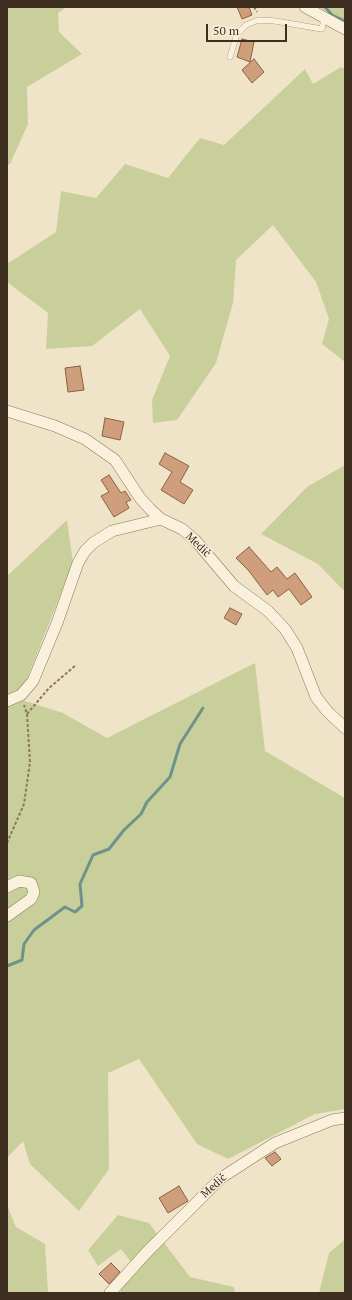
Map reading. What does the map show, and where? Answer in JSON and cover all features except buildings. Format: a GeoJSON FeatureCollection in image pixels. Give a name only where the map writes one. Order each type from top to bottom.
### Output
{"type":"FeatureCollection","features":[{"type":"Feature","properties":{"kind":"street"},"geometry":{"type":"LineString","coordinates":[[304,7],[345,29]]}},
{"type":"Feature","properties":{"kind":"street","name":"Medič"},"geometry":{"type":"LineString","coordinates":[[7,412],[55,426],[100,448],[116,460],[140,498],[161,519],[182,529],[195,540],[234,586],[268,611],[285,629],[297,648],[316,697],[327,711],[345,728]]}},
{"type":"Feature","properties":{"kind":"street"},"geometry":{"type":"LineString","coordinates":[[7,701],[21,695],[33,681],[57,624],[78,564],[85,551],[93,543],[112,531],[161,519]]}},
{"type":"Feature","properties":{"kind":"street"},"geometry":{"type":"LineString","coordinates":[[7,887],[20,881],[31,882],[34,892],[31,899],[7,916]]}},
{"type":"Feature","properties":{"kind":"street","name":"Medič"},"geometry":{"type":"LineString","coordinates":[[110,1293],[146,1253],[221,1178],[275,1143],[332,1120],[345,1118]]}},
{"type":"Feature","properties":{"kind":"lane"},"geometry":{"type":"LineString","coordinates":[[230,57],[237,34],[246,25],[258,20],[322,29],[324,19]]}},
{"type":"Feature","properties":{"kind":"path"},"geometry":{"type":"LineString","coordinates":[[27,714],[49,688],[76,665]]}},
{"type":"Feature","properties":{"kind":"path"},"geometry":{"type":"LineString","coordinates":[[7,843],[24,804],[30,762],[27,714],[21,695]]}},
{"type":"Feature","properties":{"kind":"green space"},"geometry":{"type":"Polygon","coordinates":[[[7,7],[67,7],[58,13],[59,32],[82,54],[27,87],[28,124],[10,164],[7,165],[7,7]]]}},
{"type":"Feature","properties":{"kind":"green space"},"geometry":{"type":"Polygon","coordinates":[[[319,7],[345,7],[345,21],[319,7]]]}},
{"type":"Feature","properties":{"kind":"green space"},"geometry":{"type":"Polygon","coordinates":[[[341,67],[345,69],[345,362],[322,344],[329,319],[316,282],[273,225],[236,260],[233,303],[216,363],[177,420],[153,423],[152,400],[170,356],[140,309],[92,346],[46,349],[48,313],[7,282],[7,264],[56,232],[61,191],[96,198],[125,164],[168,178],[200,138],[224,145],[305,69],[313,84],[341,67]]]}},
{"type":"Feature","properties":{"kind":"green space"},"geometry":{"type":"Polygon","coordinates":[[[345,465],[345,592],[318,564],[261,534],[307,487],[345,465]]]}},
{"type":"Feature","properties":{"kind":"green space"},"geometry":{"type":"Polygon","coordinates":[[[67,520],[73,563],[19,699],[63,713],[107,738],[255,663],[265,751],[345,798],[345,1109],[315,1114],[228,1159],[197,1144],[139,1059],[108,1073],[109,1169],[79,1211],[30,1164],[23,1141],[7,1158],[7,576],[67,520]]]}},
{"type":"Feature","properties":{"kind":"green space"},"geometry":{"type":"Polygon","coordinates":[[[7,1205],[16,1227],[45,1244],[48,1293],[7,1293],[7,1205]]]}},
{"type":"Feature","properties":{"kind":"green space"},"geometry":{"type":"Polygon","coordinates":[[[118,1215],[149,1223],[190,1277],[234,1287],[235,1293],[121,1293],[120,1289],[138,1271],[121,1249],[98,1266],[88,1250],[118,1215]]]}},
{"type":"Feature","properties":{"kind":"green space"},"geometry":{"type":"Polygon","coordinates":[[[345,1239],[345,1293],[319,1293],[329,1253],[345,1239]]]}},
{"type":"Feature","properties":{"kind":"waterway"},"geometry":{"type":"LineString","coordinates":[[325,7],[332,15],[345,21]]}},
{"type":"Feature","properties":{"kind":"waterway"},"geometry":{"type":"LineString","coordinates":[[7,966],[22,960],[24,944],[34,930],[65,907],[75,912],[82,906],[80,884],[93,855],[109,849],[124,830],[141,814],[147,802],[170,777],[180,744],[203,708]]}}]}
